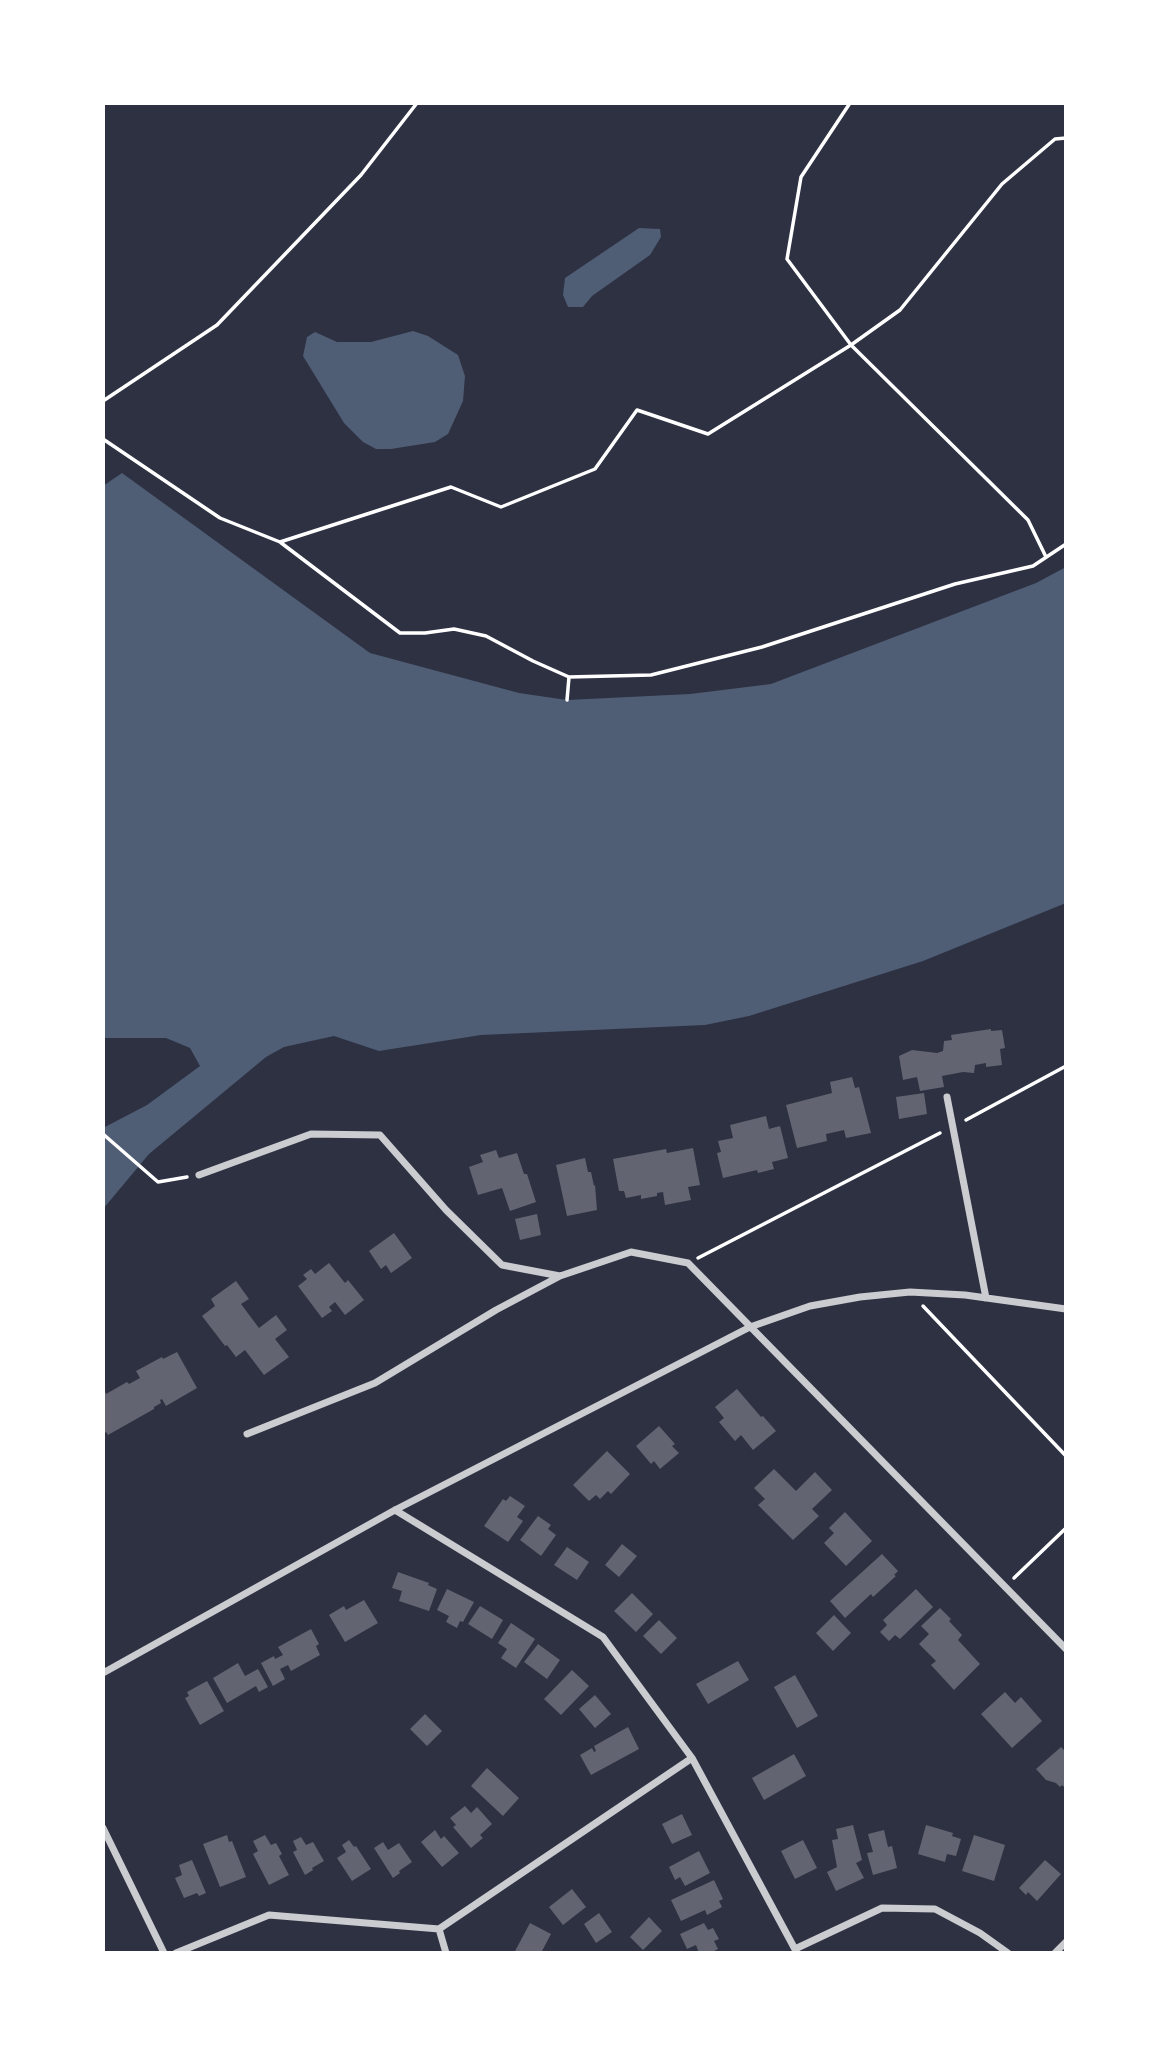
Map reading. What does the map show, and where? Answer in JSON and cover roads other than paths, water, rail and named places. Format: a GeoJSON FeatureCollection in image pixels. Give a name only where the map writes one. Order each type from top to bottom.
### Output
{"type":"FeatureCollection","features":[{"type":"Feature","properties":{"kind":"street"},"geometry":{"type":"LineString","coordinates":[[947,1097],[986,1298]]}},
{"type":"Feature","properties":{"kind":"street"},"geometry":{"type":"LineString","coordinates":[[200,1175],[311,1134],[380,1135],[446,1210],[502,1265],[560,1276]]}},
{"type":"Feature","properties":{"kind":"street"},"geometry":{"type":"LineString","coordinates":[[247,1434],[376,1383],[495,1310],[560,1276],[631,1252],[688,1263],[1066,1648]]}},
{"type":"Feature","properties":{"kind":"street"},"geometry":{"type":"LineString","coordinates":[[103,1673],[395,1510],[750,1327],[810,1306],[910,1292],[965,1295],[1066,1309]]}},
{"type":"Feature","properties":{"kind":"street"},"geometry":{"type":"LineString","coordinates":[[395,1510],[603,1637],[692,1758],[796,1951],[882,1908],[922,1908],[935,1909],[980,1933],[1008,1953]]}},
{"type":"Feature","properties":{"kind":"street"},"geometry":{"type":"LineString","coordinates":[[176,1953],[269,1915],[439,1929],[692,1758]]}},
{"type":"Feature","properties":{"kind":"street"},"geometry":{"type":"LineString","coordinates":[[103,1828],[164,1953]]}},
{"type":"Feature","properties":{"kind":"street"},"geometry":{"type":"LineString","coordinates":[[439,1929],[446,1953]]}},
{"type":"Feature","properties":{"kind":"street"},"geometry":{"type":"LineString","coordinates":[[1055,1953],[1066,1941]]}},
{"type":"Feature","properties":{"kind":"water"},"geometry":{"type":"Polygon","coordinates":[[[639,228],[660,229],[661,237],[650,255],[592,296],[583,307],[568,307],[563,295],[565,278],[639,228]]]}},
{"type":"Feature","properties":{"kind":"water"},"geometry":{"type":"Polygon","coordinates":[[[413,331],[428,336],[458,355],[465,376],[463,401],[448,434],[435,442],[376,449],[363,442],[344,423],[303,356],[307,337],[315,332],[337,342],[371,342],[413,331]]]}},
{"type":"Feature","properties":{"kind":"water"},"geometry":{"type":"Polygon","coordinates":[[[122,473],[370,653],[519,693],[567,700],[690,694],[771,684],[1036,583],[1066,567],[1066,903],[923,961],[749,1016],[705,1025],[481,1035],[379,1051],[334,1036],[284,1047],[266,1057],[149,1154],[103,1209],[103,1128],[147,1105],[200,1066],[190,1048],[166,1038],[103,1038],[103,486],[122,473]]]}}]}
